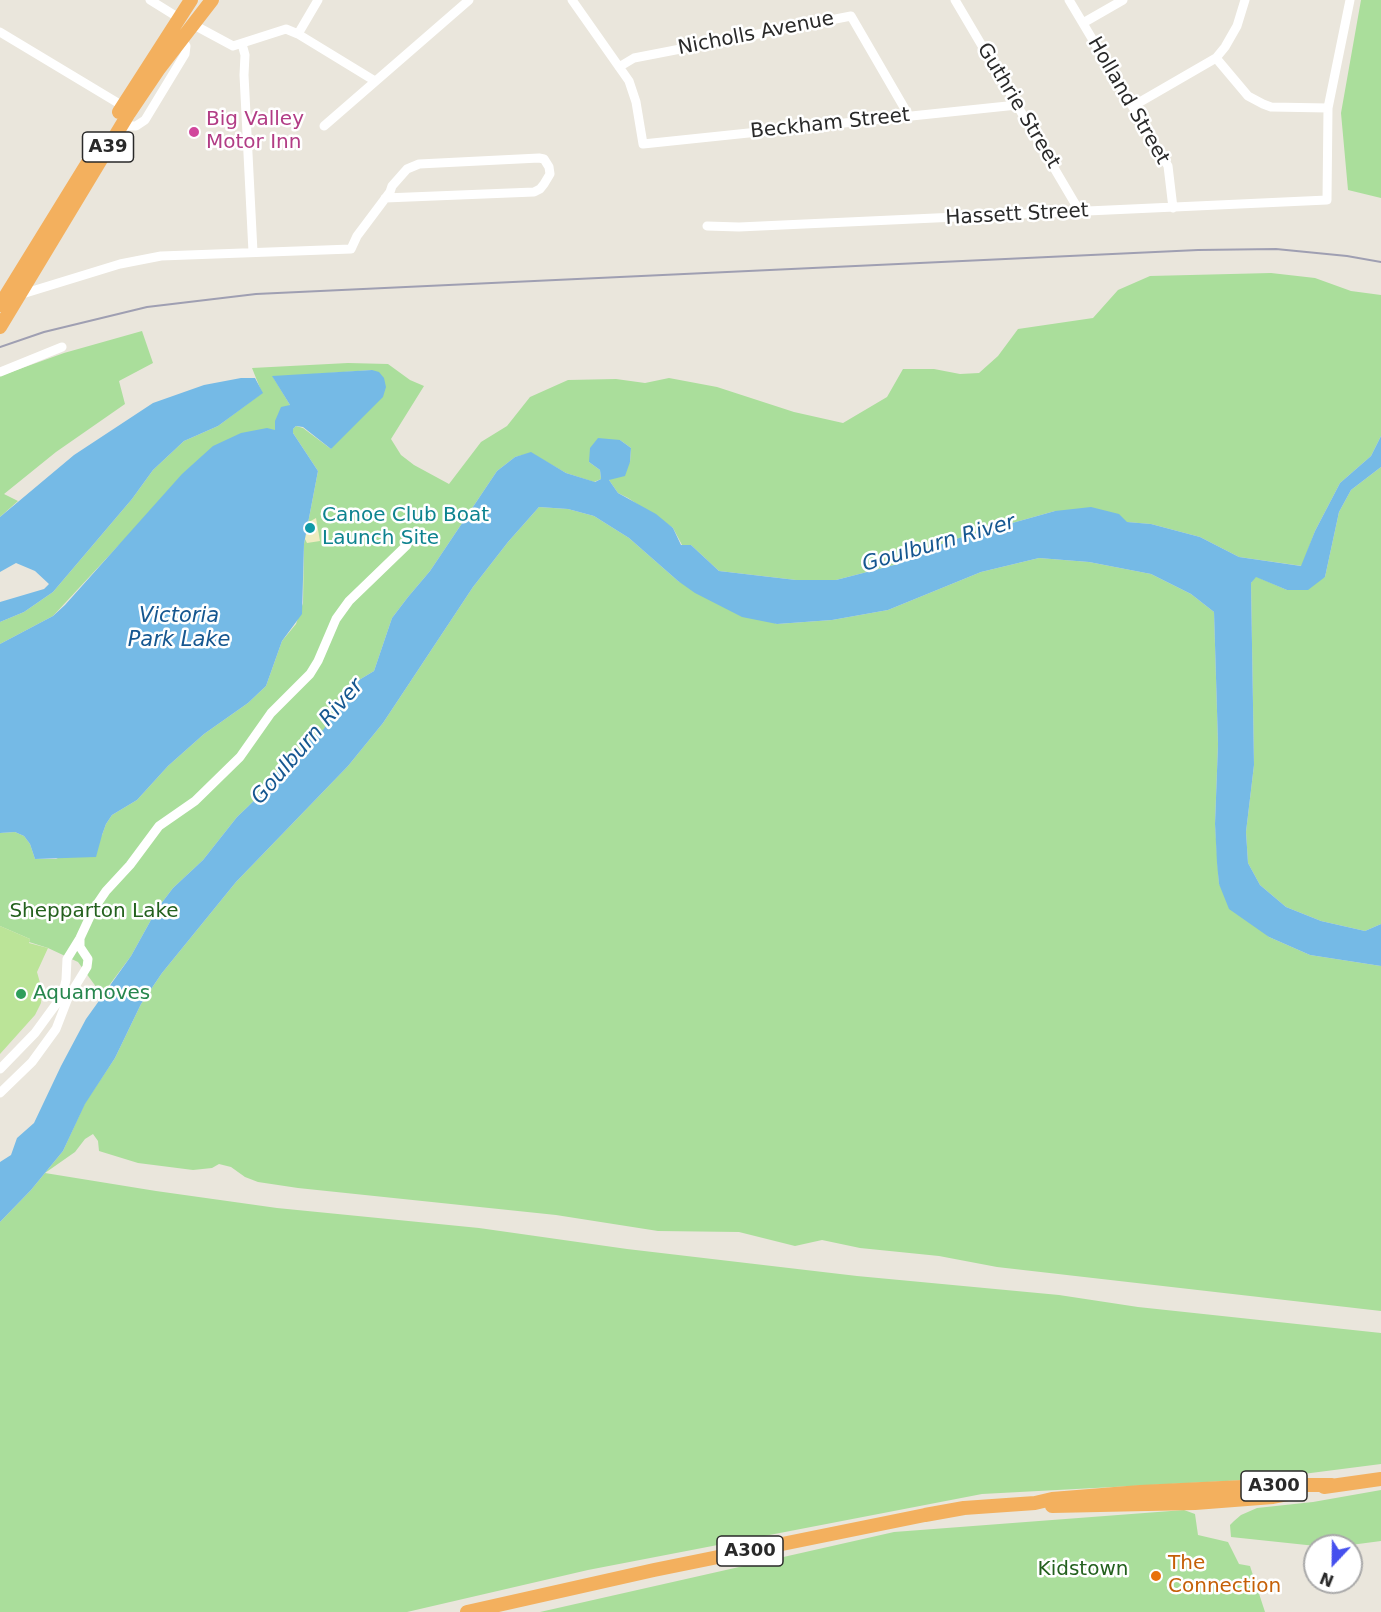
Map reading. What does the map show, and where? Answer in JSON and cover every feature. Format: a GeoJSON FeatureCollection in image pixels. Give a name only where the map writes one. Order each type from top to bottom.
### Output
{"type":"FeatureCollection","features":[{"type":"Feature","properties":{"kind":"highway","name":"A39"},"geometry":{"type":"LineString","coordinates":[[0,327],[6,296],[191,0]]}},
{"type":"Feature","properties":{"kind":"highway","name":"A39"},"geometry":{"type":"LineString","coordinates":[[6,296],[140,96],[212,0]]}},
{"type":"Feature","properties":{"kind":"highway"},"geometry":{"type":"LineString","coordinates":[[179,18],[194,25]]}},
{"type":"Feature","properties":{"kind":"highway","name":"A300"},"geometry":{"type":"LineString","coordinates":[[467,1612],[654,1570],[925,1515],[987,1506],[1035,1503],[1273,1497],[1332,1485],[1381,1479]]}},
{"type":"Feature","properties":{"kind":"street"},"geometry":{"type":"LineString","coordinates":[[150,0],[179,18]]}},
{"type":"Feature","properties":{"kind":"street"},"geometry":{"type":"LineString","coordinates":[[298,34],[318,0]]}},
{"type":"Feature","properties":{"kind":"street"},"geometry":{"type":"LineString","coordinates":[[324,126],[469,0]]}},
{"type":"Feature","properties":{"kind":"street"},"geometry":{"type":"LineString","coordinates":[[572,0],[619,67]]}},
{"type":"Feature","properties":{"kind":"street","name":"Guthrie Street"},"geometry":{"type":"LineString","coordinates":[[955,0],[1080,212]]}},
{"type":"Feature","properties":{"kind":"street","name":"Holland Street"},"geometry":{"type":"LineString","coordinates":[[1070,0],[1168,166],[1173,208]]}},
{"type":"Feature","properties":{"kind":"street"},"geometry":{"type":"LineString","coordinates":[[1083,23],[1124,0]]}},
{"type":"Feature","properties":{"kind":"street"},"geometry":{"type":"LineString","coordinates":[[1132,106],[1215,58],[1225,47],[1237,26],[1245,0]]}},
{"type":"Feature","properties":{"kind":"street"},"geometry":{"type":"LineString","coordinates":[[1215,58],[1248,96],[1263,104],[1271,107],[1329,108],[1350,0]]}},
{"type":"Feature","properties":{"kind":"street","name":"Nicholls Avenue"},"geometry":{"type":"LineString","coordinates":[[619,67],[634,58],[851,15],[909,116]]}},
{"type":"Feature","properties":{"kind":"street"},"geometry":{"type":"LineString","coordinates":[[194,25],[227,44],[239,45],[286,28],[375,81]]}},
{"type":"Feature","properties":{"kind":"street"},"geometry":{"type":"LineString","coordinates":[[0,32],[123,106]]}},
{"type":"Feature","properties":{"kind":"street"},"geometry":{"type":"LineString","coordinates":[[121,126],[140,125],[149,114],[186,54],[186,46],[182,39]]}},
{"type":"Feature","properties":{"kind":"street"},"geometry":{"type":"LineString","coordinates":[[239,45],[246,56],[244,75],[253,252]]}},
{"type":"Feature","properties":{"kind":"street","name":"Beckham Street"},"geometry":{"type":"LineString","coordinates":[[619,67],[629,81],[636,102],[643,144],[1017,105]]}},
{"type":"Feature","properties":{"kind":"street"},"geometry":{"type":"LineString","coordinates":[[140,96],[149,114]]}},
{"type":"Feature","properties":{"kind":"street","name":"Hassett Street"},"geometry":{"type":"LineString","coordinates":[[707,226],[738,227],[1327,200],[1329,108]]}},
{"type":"Feature","properties":{"kind":"street"},"geometry":{"type":"LineString","coordinates":[[6,296],[120,264],[161,256],[351,249],[357,236],[392,186],[407,169],[419,164],[538,158],[546,163],[550,174],[540,189],[534,192],[385,198]]}},
{"type":"Feature","properties":{"kind":"street"},"geometry":{"type":"LineString","coordinates":[[0,372],[63,347]]}},
{"type":"Feature","properties":{"kind":"street"},"geometry":{"type":"LineString","coordinates":[[0,1069],[35,1033],[59,1002],[64,991],[67,959],[106,891],[130,865],[156,830],[195,801],[240,757],[271,713],[310,674],[343,608],[407,544]]}},
{"type":"Feature","properties":{"kind":"street"},"geometry":{"type":"LineString","coordinates":[[0,1092],[32,1062],[49,1040],[88,963],[80,947],[80,938]]}},
{"type":"Feature","properties":{"kind":"street"},"geometry":{"type":"LineString","coordinates":[[70,953],[77,951],[84,953]]}},
{"type":"Feature","properties":{"kind":"street"},"geometry":{"type":"LineString","coordinates":[[67,966],[75,973],[82,972]]}},
{"type":"Feature","properties":{"kind":"green space"},"geometry":{"type":"Polygon","coordinates":[[[1361,0],[1381,0],[1381,198],[1348,190],[1341,113],[1361,0]]]}},
{"type":"Feature","properties":{"kind":"green space","name":"Shepparton Lake"},"geometry":{"type":"Polygon","coordinates":[[[1271,273],[1315,278],[1351,291],[1381,295],[1381,436],[1371,456],[1340,483],[1315,531],[1302,566],[1239,557],[1200,537],[1151,524],[1055,511],[959,538],[907,556],[898,564],[836,580],[796,580],[719,571],[691,545],[682,545],[673,528],[618,493],[609,480],[630,462],[631,448],[620,440],[589,462],[600,470],[601,479],[594,482],[566,473],[531,453],[515,457],[497,471],[430,571],[392,618],[374,671],[359,680],[323,731],[307,742],[295,757],[266,783],[260,795],[237,817],[203,860],[173,888],[157,909],[131,956],[102,995],[78,962],[29,942],[30,939],[0,926],[0,833],[15,832],[24,836],[30,844],[35,859],[56,859],[102,835],[112,815],[137,800],[168,766],[204,734],[248,703],[266,686],[282,641],[296,624],[303,603],[304,544],[318,471],[293,433],[293,429],[296,426],[303,428],[331,449],[372,370],[273,377],[290,405],[275,430],[118,546],[53,616],[0,644],[0,622],[24,612],[53,592],[132,499],[153,470],[184,441],[218,426],[262,393],[252,368],[348,363],[388,364],[410,380],[424,386],[391,439],[401,455],[414,465],[449,484],[481,442],[507,426],[530,397],[568,380],[616,379],[645,383],[669,378],[717,387],[794,412],[843,423],[887,397],[903,369],[934,369],[960,374],[979,373],[998,356],[1018,329],[1093,318],[1118,290],[1150,276],[1271,273]]]}},
{"type":"Feature","properties":{"kind":"green space"},"geometry":{"type":"Polygon","coordinates":[[[142,331],[153,363],[119,381],[125,404],[56,452],[4,494],[18,501],[0,517],[0,376],[64,353],[142,331]]]}},
{"type":"Feature","properties":{"kind":"green space"},"geometry":{"type":"Polygon","coordinates":[[[1381,467],[1381,924],[1365,931],[1321,921],[1286,907],[1260,885],[1248,863],[1246,832],[1254,765],[1251,583],[1255,576],[1287,590],[1325,577],[1339,512],[1351,490],[1381,467]]]}},
{"type":"Feature","properties":{"kind":"green space"},"geometry":{"type":"Polygon","coordinates":[[[539,507],[568,509],[594,516],[629,538],[678,581],[777,624],[832,620],[888,610],[981,572],[1039,558],[1089,562],[1151,574],[1191,594],[1214,612],[1218,744],[1215,824],[1219,884],[1269,937],[1310,955],[1381,966],[1381,1311],[997,1267],[939,1256],[860,1248],[822,1240],[795,1246],[739,1232],[658,1231],[556,1215],[298,1188],[258,1182],[245,1177],[231,1167],[219,1164],[212,1168],[193,1170],[138,1163],[99,1151],[98,1141],[93,1134],[85,1139],[75,1152],[45,1173],[277,1208],[479,1228],[627,1249],[857,1276],[1059,1295],[1138,1307],[1381,1333],[1381,1464],[1264,1479],[982,1494],[588,1570],[407,1612],[0,1612],[0,1222],[31,1190],[63,1151],[85,1103],[115,1058],[141,1004],[162,973],[236,882],[348,766],[383,723],[473,587],[539,507]]]}},
{"type":"Feature","properties":{"kind":"green space","name":"Aquamoves"},"geometry":{"type":"Polygon","coordinates":[[[0,926],[30,939],[29,943],[48,948],[37,972],[42,990],[41,1003],[35,1015],[0,1054],[0,926]]]}},
{"type":"Feature","properties":{"kind":"green space"},"geometry":{"type":"Polygon","coordinates":[[[1381,1490],[1381,1541],[1363,1543],[1363,1534],[1303,1534],[1303,1545],[1231,1537],[1230,1525],[1241,1515],[1257,1508],[1313,1502],[1381,1490]]]}},
{"type":"Feature","properties":{"kind":"green space","name":"Kidstown"},"geometry":{"type":"Polygon","coordinates":[[[1184,1510],[1195,1514],[1198,1535],[1228,1542],[1239,1564],[1250,1566],[1265,1612],[540,1612],[894,1532],[1184,1510]]]}},
{"type":"Feature","properties":{"kind":"sand","name":"Canoe Club Boat Launch Site"},"geometry":{"type":"Polygon","coordinates":[[[316,518],[320,541],[307,543],[302,533],[301,521],[309,522],[316,518]]]}},
{"type":"Feature","properties":{"kind":"water","name":"Victoria Park Lake"},"geometry":{"type":"Polygon","coordinates":[[[372,370],[379,372],[384,378],[386,387],[383,397],[331,449],[303,427],[296,426],[293,429],[293,433],[318,471],[304,544],[302,614],[282,641],[266,686],[248,703],[204,734],[168,766],[137,800],[112,815],[106,824],[96,857],[35,859],[30,844],[24,836],[15,832],[0,833],[0,644],[53,616],[65,605],[182,474],[213,446],[241,433],[267,428],[275,430],[275,421],[281,407],[290,405],[272,376],[372,370]]]}},
{"type":"Feature","properties":{"kind":"water"},"geometry":{"type":"Polygon","coordinates":[[[241,378],[255,378],[263,393],[218,426],[184,441],[153,470],[132,499],[53,592],[24,612],[0,622],[0,602],[44,589],[49,584],[35,571],[16,563],[0,572],[0,517],[74,455],[153,403],[204,385],[241,378]]]}},
{"type":"Feature","properties":{"kind":"water","name":"Goulburn River"},"geometry":{"type":"Polygon","coordinates":[[[1381,436],[1381,467],[1351,490],[1339,512],[1325,577],[1308,590],[1287,590],[1256,577],[1251,583],[1254,765],[1246,832],[1248,863],[1260,885],[1286,907],[1321,921],[1365,931],[1381,924],[1381,966],[1310,955],[1269,937],[1229,909],[1219,884],[1215,824],[1218,744],[1214,612],[1191,594],[1151,574],[1089,562],[1039,558],[981,572],[888,610],[832,620],[777,624],[742,617],[695,593],[629,538],[594,516],[568,509],[539,507],[473,587],[383,723],[348,766],[236,882],[162,973],[141,1004],[115,1058],[85,1104],[63,1151],[31,1190],[0,1222],[0,1162],[11,1155],[17,1138],[34,1123],[86,1019],[131,956],[157,909],[173,888],[203,860],[237,817],[260,795],[266,783],[295,757],[307,742],[323,730],[359,680],[374,671],[392,618],[430,571],[497,471],[515,457],[531,452],[566,473],[595,482],[601,479],[600,470],[589,462],[590,448],[598,438],[620,440],[631,448],[630,462],[625,476],[609,480],[618,493],[656,514],[673,528],[681,545],[691,545],[719,571],[796,580],[836,580],[898,564],[907,556],[959,538],[1055,511],[1091,507],[1119,514],[1127,522],[1151,524],[1200,537],[1239,557],[1301,566],[1315,531],[1340,483],[1371,456],[1381,436]]]}},
{"type":"Feature","properties":{"kind":"railway"},"geometry":{"type":"LineString","coordinates":[[0,347],[44,332],[147,307],[256,294],[1198,250],[1276,249],[1381,262]]}},
{"type":"Feature","properties":{"kind":"place","name":"Big Valley Motor Inn"},"geometry":{"type":"Point","coordinates":[194,132]}},
{"type":"Feature","properties":{"kind":"place","name":"Canoe Club Boat Launch Site"},"geometry":{"type":"Point","coordinates":[310,528]}},
{"type":"Feature","properties":{"kind":"place","name":"Aquamoves"},"geometry":{"type":"Point","coordinates":[21,994]}},
{"type":"Feature","properties":{"kind":"place","name":"The Connection"},"geometry":{"type":"Point","coordinates":[1156,1576]}}]}
